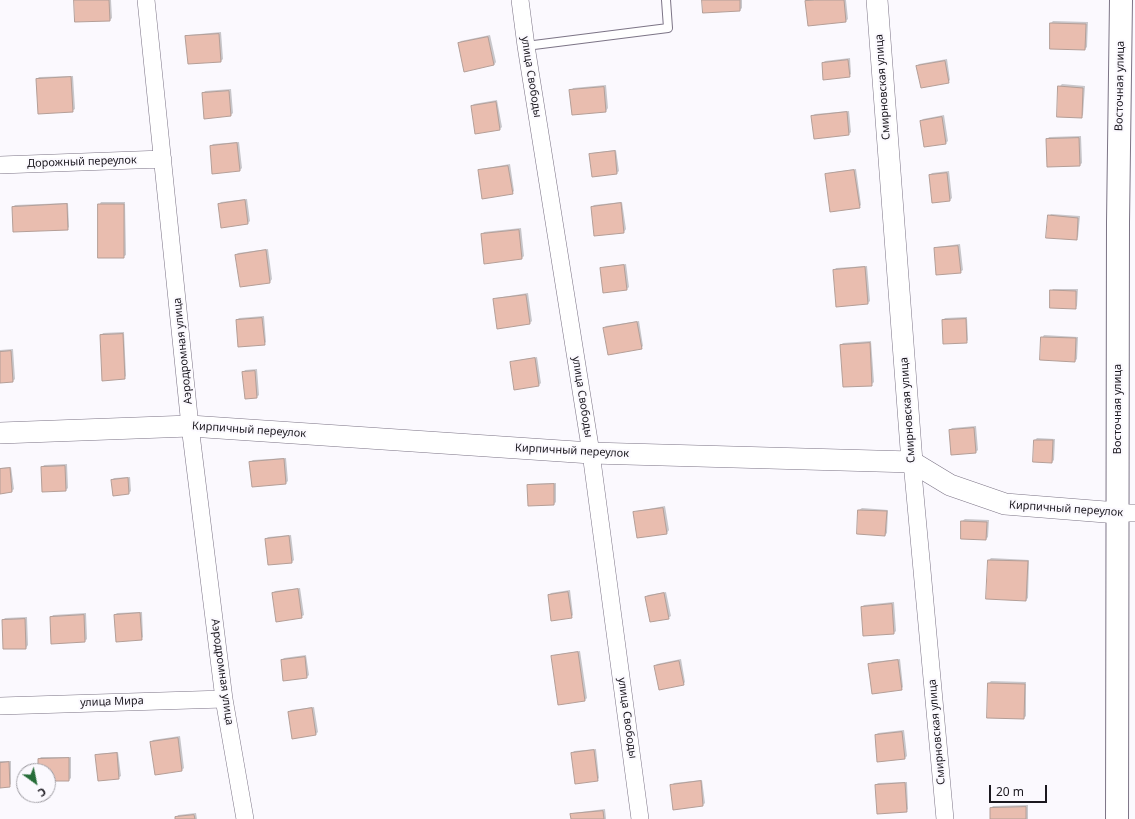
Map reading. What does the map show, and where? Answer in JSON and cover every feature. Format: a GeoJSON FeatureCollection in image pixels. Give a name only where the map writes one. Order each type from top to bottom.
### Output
{"type":"FeatureCollection","features":[{"type":"Feature","properties":{"kind":"main road","name":"Восточная улица"},"geometry":{"type":"LineString","coordinates":[[1117,819],[1127,513],[1118,222],[1121,0]]}},
{"type":"Feature","properties":{"kind":"street","name":"Аэродромная улица"},"geometry":{"type":"LineString","coordinates":[[146,0],[190,426],[224,699],[245,819]]}},
{"type":"Feature","properties":{"kind":"street","name":"улица Свободы"},"geometry":{"type":"LineString","coordinates":[[520,0],[591,453],[640,819]]}},
{"type":"Feature","properties":{"kind":"street","name":"Смирновская улица"},"geometry":{"type":"LineString","coordinates":[[877,0],[912,462],[945,819]]}},
{"type":"Feature","properties":{"kind":"street","name":"Дорожный переулок"},"geometry":{"type":"LineString","coordinates":[[0,165],[163,159]]}},
{"type":"Feature","properties":{"kind":"street","name":"Кирпичный переулок"},"geometry":{"type":"LineString","coordinates":[[0,433],[190,426],[591,453],[912,462],[950,485],[1005,504],[1127,513]]}},
{"type":"Feature","properties":{"kind":"street","name":"улица Мира"},"geometry":{"type":"LineString","coordinates":[[0,706],[224,699]]}},
{"type":"Feature","properties":{"kind":"lane"},"geometry":{"type":"LineString","coordinates":[[526,46],[668,28],[666,0]]}},
{"type":"Feature","properties":{"kind":"building"},"geometry":{"type":"Polygon","coordinates":[[[74,0],[109,0],[110,21],[75,22],[74,0]]]}},
{"type":"Feature","properties":{"kind":"building"},"geometry":{"type":"Polygon","coordinates":[[[702,0],[740,0],[740,11],[703,13],[702,0]]]}},
{"type":"Feature","properties":{"kind":"building"},"geometry":{"type":"Polygon","coordinates":[[[844,0],[846,22],[808,26],[805,1],[844,0]]]}},
{"type":"Feature","properties":{"kind":"building"},"geometry":{"type":"Polygon","coordinates":[[[1050,23],[1086,24],[1085,50],[1050,49],[1050,23]]]}},
{"type":"Feature","properties":{"kind":"building"},"geometry":{"type":"Polygon","coordinates":[[[219,34],[221,62],[188,64],[185,36],[219,34]]]}},
{"type":"Feature","properties":{"kind":"building"},"geometry":{"type":"Polygon","coordinates":[[[488,37],[494,65],[464,72],[458,43],[488,37]]]}},
{"type":"Feature","properties":{"kind":"building"},"geometry":{"type":"Polygon","coordinates":[[[848,60],[850,77],[823,80],[822,63],[848,60]]]}},
{"type":"Feature","properties":{"kind":"building"},"geometry":{"type":"Polygon","coordinates":[[[945,61],[949,83],[921,88],[916,66],[945,61]]]}},
{"type":"Feature","properties":{"kind":"building"},"geometry":{"type":"Polygon","coordinates":[[[71,77],[73,112],[38,114],[36,79],[71,77]]]}},
{"type":"Feature","properties":{"kind":"building"},"geometry":{"type":"Polygon","coordinates":[[[1058,86],[1083,88],[1082,118],[1057,117],[1058,86]]]}},
{"type":"Feature","properties":{"kind":"building"},"geometry":{"type":"Polygon","coordinates":[[[604,87],[606,112],[572,115],[569,90],[604,87]]]}},
{"type":"Feature","properties":{"kind":"building"},"geometry":{"type":"Polygon","coordinates":[[[229,91],[231,116],[204,119],[202,93],[229,91]]]}},
{"type":"Feature","properties":{"kind":"building"},"geometry":{"type":"Polygon","coordinates":[[[496,102],[500,130],[475,134],[471,106],[496,102]]]}},
{"type":"Feature","properties":{"kind":"building"},"geometry":{"type":"Polygon","coordinates":[[[847,112],[849,135],[814,139],[811,116],[847,112]]]}},
{"type":"Feature","properties":{"kind":"building"},"geometry":{"type":"Polygon","coordinates":[[[942,117],[946,144],[924,147],[920,121],[942,117]]]}},
{"type":"Feature","properties":{"kind":"building"},"geometry":{"type":"Polygon","coordinates":[[[1079,138],[1080,166],[1047,167],[1046,139],[1079,138]]]}},
{"type":"Feature","properties":{"kind":"building"},"geometry":{"type":"Polygon","coordinates":[[[237,143],[240,171],[212,174],[210,146],[237,143]]]}},
{"type":"Feature","properties":{"kind":"building"},"geometry":{"type":"Polygon","coordinates":[[[615,151],[617,174],[592,177],[589,154],[615,151]]]}},
{"type":"Feature","properties":{"kind":"building"},"geometry":{"type":"Polygon","coordinates":[[[508,166],[513,194],[482,199],[478,170],[508,166]]]}},
{"type":"Feature","properties":{"kind":"building"},"geometry":{"type":"Polygon","coordinates":[[[854,170],[860,208],[830,212],[825,174],[854,170]]]}},
{"type":"Feature","properties":{"kind":"building"},"geometry":{"type":"Polygon","coordinates":[[[947,173],[950,201],[932,203],[929,175],[947,173]]]}},
{"type":"Feature","properties":{"kind":"building"},"geometry":{"type":"Polygon","coordinates":[[[245,200],[248,224],[221,228],[218,204],[245,200]]]}},
{"type":"Feature","properties":{"kind":"building"},"geometry":{"type":"Polygon","coordinates":[[[621,203],[624,233],[594,236],[591,207],[621,203]]]}},
{"type":"Feature","properties":{"kind":"building"},"geometry":{"type":"Polygon","coordinates":[[[67,204],[68,230],[13,232],[12,207],[67,204]]]}},
{"type":"Feature","properties":{"kind":"building"},"geometry":{"type":"Polygon","coordinates":[[[98,204],[124,204],[124,258],[98,258],[98,204]]]}},
{"type":"Feature","properties":{"kind":"building"},"geometry":{"type":"Polygon","coordinates":[[[1048,215],[1078,218],[1077,240],[1046,238],[1048,215]]]}},
{"type":"Feature","properties":{"kind":"building"},"geometry":{"type":"Polygon","coordinates":[[[519,230],[522,259],[484,264],[481,234],[519,230]]]}},
{"type":"Feature","properties":{"kind":"building"},"geometry":{"type":"Polygon","coordinates":[[[958,246],[961,273],[936,275],[934,248],[958,246]]]}},
{"type":"Feature","properties":{"kind":"building"},"geometry":{"type":"Polygon","coordinates":[[[266,250],[270,283],[240,287],[235,255],[266,250]]]}},
{"type":"Feature","properties":{"kind":"building"},"geometry":{"type":"Polygon","coordinates":[[[624,265],[627,290],[603,293],[600,268],[624,265]]]}},
{"type":"Feature","properties":{"kind":"building"},"geometry":{"type":"Polygon","coordinates":[[[865,267],[868,304],[836,307],[833,270],[865,267]]]}},
{"type":"Feature","properties":{"kind":"building"},"geometry":{"type":"Polygon","coordinates":[[[1050,290],[1076,291],[1076,309],[1050,308],[1050,290]]]}},
{"type":"Feature","properties":{"kind":"building"},"geometry":{"type":"Polygon","coordinates":[[[526,295],[530,324],[497,329],[493,299],[526,295]]]}},
{"type":"Feature","properties":{"kind":"building"},"geometry":{"type":"Polygon","coordinates":[[[262,318],[265,345],[238,347],[236,320],[262,318]]]}},
{"type":"Feature","properties":{"kind":"building"},"geometry":{"type":"Polygon","coordinates":[[[966,319],[967,343],[943,344],[942,320],[966,319]]]}},
{"type":"Feature","properties":{"kind":"building"},"geometry":{"type":"Polygon","coordinates":[[[637,322],[642,349],[608,355],[603,328],[637,322]]]}},
{"type":"Feature","properties":{"kind":"building"},"geometry":{"type":"Polygon","coordinates":[[[123,334],[125,379],[102,381],[100,335],[123,334]]]}},
{"type":"Feature","properties":{"kind":"building"},"geometry":{"type":"Polygon","coordinates":[[[1041,337],[1076,338],[1075,362],[1040,360],[1041,337]]]}},
{"type":"Feature","properties":{"kind":"building"},"geometry":{"type":"Polygon","coordinates":[[[870,343],[872,386],[843,387],[840,345],[870,343]]]}},
{"type":"Feature","properties":{"kind":"building"},"geometry":{"type":"Polygon","coordinates":[[[11,351],[13,382],[0,383],[0,352],[11,351]]]}},
{"type":"Feature","properties":{"kind":"building"},"geometry":{"type":"Polygon","coordinates":[[[535,358],[539,386],[514,390],[510,362],[535,358]]]}},
{"type":"Feature","properties":{"kind":"building"},"geometry":{"type":"Polygon","coordinates":[[[255,371],[257,398],[245,399],[242,372],[255,371]]]}},
{"type":"Feature","properties":{"kind":"building"},"geometry":{"type":"Polygon","coordinates":[[[974,428],[976,453],[951,455],[949,430],[974,428]]]}},
{"type":"Feature","properties":{"kind":"building"},"geometry":{"type":"Polygon","coordinates":[[[1034,440],[1053,440],[1052,463],[1033,462],[1034,440]]]}},
{"type":"Feature","properties":{"kind":"building"},"geometry":{"type":"Polygon","coordinates":[[[284,459],[286,484],[252,487],[249,462],[284,459]]]}},
{"type":"Feature","properties":{"kind":"building"},"geometry":{"type":"Polygon","coordinates":[[[65,466],[66,491],[42,492],[41,467],[65,466]]]}},
{"type":"Feature","properties":{"kind":"building"},"geometry":{"type":"Polygon","coordinates":[[[10,468],[12,492],[0,494],[0,469],[10,468]]]}},
{"type":"Feature","properties":{"kind":"building"},"geometry":{"type":"Polygon","coordinates":[[[128,478],[129,494],[113,496],[111,480],[128,478]]]}},
{"type":"Feature","properties":{"kind":"building"},"geometry":{"type":"Polygon","coordinates":[[[554,484],[554,505],[528,506],[527,485],[554,484]]]}},
{"type":"Feature","properties":{"kind":"building"},"geometry":{"type":"Polygon","coordinates":[[[663,508],[667,534],[637,538],[633,512],[663,508]]]}},
{"type":"Feature","properties":{"kind":"building"},"geometry":{"type":"Polygon","coordinates":[[[858,510],[887,511],[885,536],[857,534],[858,510]]]}},
{"type":"Feature","properties":{"kind":"building"},"geometry":{"type":"Polygon","coordinates":[[[961,521],[987,522],[986,540],[961,539],[961,521]]]}},
{"type":"Feature","properties":{"kind":"building"},"geometry":{"type":"Polygon","coordinates":[[[289,536],[292,563],[268,565],[265,539],[289,536]]]}},
{"type":"Feature","properties":{"kind":"building"},"geometry":{"type":"Polygon","coordinates":[[[988,560],[1028,561],[1026,601],[986,599],[988,560]]]}},
{"type":"Feature","properties":{"kind":"building"},"geometry":{"type":"Polygon","coordinates":[[[298,589],[302,618],[276,622],[272,593],[298,589]]]}},
{"type":"Feature","properties":{"kind":"building"},"geometry":{"type":"Polygon","coordinates":[[[568,592],[572,618],[551,621],[548,595],[568,592]]]}},
{"type":"Feature","properties":{"kind":"building"},"geometry":{"type":"Polygon","coordinates":[[[664,593],[669,619],[650,622],[645,597],[664,593]]]}},
{"type":"Feature","properties":{"kind":"building"},"geometry":{"type":"Polygon","coordinates":[[[892,604],[894,634],[863,636],[861,607],[892,604]]]}},
{"type":"Feature","properties":{"kind":"building"},"geometry":{"type":"Polygon","coordinates":[[[140,613],[142,640],[116,642],[114,615],[140,613]]]}},
{"type":"Feature","properties":{"kind":"building"},"geometry":{"type":"Polygon","coordinates":[[[84,615],[85,642],[51,644],[50,617],[84,615]]]}},
{"type":"Feature","properties":{"kind":"building"},"geometry":{"type":"Polygon","coordinates":[[[25,619],[26,649],[3,649],[2,620],[25,619]]]}},
{"type":"Feature","properties":{"kind":"building"},"geometry":{"type":"Polygon","coordinates":[[[578,652],[585,701],[558,705],[551,656],[578,652]]]}},
{"type":"Feature","properties":{"kind":"building"},"geometry":{"type":"Polygon","coordinates":[[[305,657],[307,678],[283,681],[281,660],[305,657]]]}},
{"type":"Feature","properties":{"kind":"building"},"geometry":{"type":"Polygon","coordinates":[[[898,660],[902,690],[872,694],[868,664],[898,660]]]}},
{"type":"Feature","properties":{"kind":"building"},"geometry":{"type":"Polygon","coordinates":[[[679,661],[684,685],[659,690],[654,666],[679,661]]]}},
{"type":"Feature","properties":{"kind":"building"},"geometry":{"type":"Polygon","coordinates":[[[988,683],[1025,684],[1024,719],[987,718],[988,683]]]}},
{"type":"Feature","properties":{"kind":"building"},"geometry":{"type":"Polygon","coordinates":[[[312,708],[316,735],[292,739],[288,712],[312,708]]]}},
{"type":"Feature","properties":{"kind":"building"},"geometry":{"type":"Polygon","coordinates":[[[902,732],[905,759],[877,762],[875,735],[902,732]]]}},
{"type":"Feature","properties":{"kind":"building"},"geometry":{"type":"Polygon","coordinates":[[[178,738],[182,771],[155,775],[150,742],[178,738]]]}},
{"type":"Feature","properties":{"kind":"building"},"geometry":{"type":"Polygon","coordinates":[[[594,750],[598,781],[575,784],[571,753],[594,750]]]}},
{"type":"Feature","properties":{"kind":"building"},"geometry":{"type":"Polygon","coordinates":[[[117,753],[119,779],[98,781],[95,755],[117,753]]]}},
{"type":"Feature","properties":{"kind":"building"},"geometry":{"type":"Polygon","coordinates":[[[69,758],[69,781],[56,781],[56,763],[38,763],[38,759],[69,758]]]}},
{"type":"Feature","properties":{"kind":"building"},"geometry":{"type":"Polygon","coordinates":[[[9,762],[10,787],[0,788],[0,763],[9,762]]]}},
{"type":"Feature","properties":{"kind":"building"},"geometry":{"type":"Polygon","coordinates":[[[701,781],[703,806],[673,810],[670,785],[701,781]]]}},
{"type":"Feature","properties":{"kind":"building"},"geometry":{"type":"Polygon","coordinates":[[[905,783],[907,812],[877,814],[875,785],[905,783]]]}},
{"type":"Feature","properties":{"kind":"building"},"geometry":{"type":"Polygon","coordinates":[[[1026,807],[1026,819],[990,819],[990,808],[1026,807]]]}},
{"type":"Feature","properties":{"kind":"building"},"geometry":{"type":"Polygon","coordinates":[[[603,811],[604,819],[571,819],[570,814],[603,811]]]}},
{"type":"Feature","properties":{"kind":"building"},"geometry":{"type":"Polygon","coordinates":[[[194,815],[195,819],[175,819],[175,817],[194,815]]]}}]}
